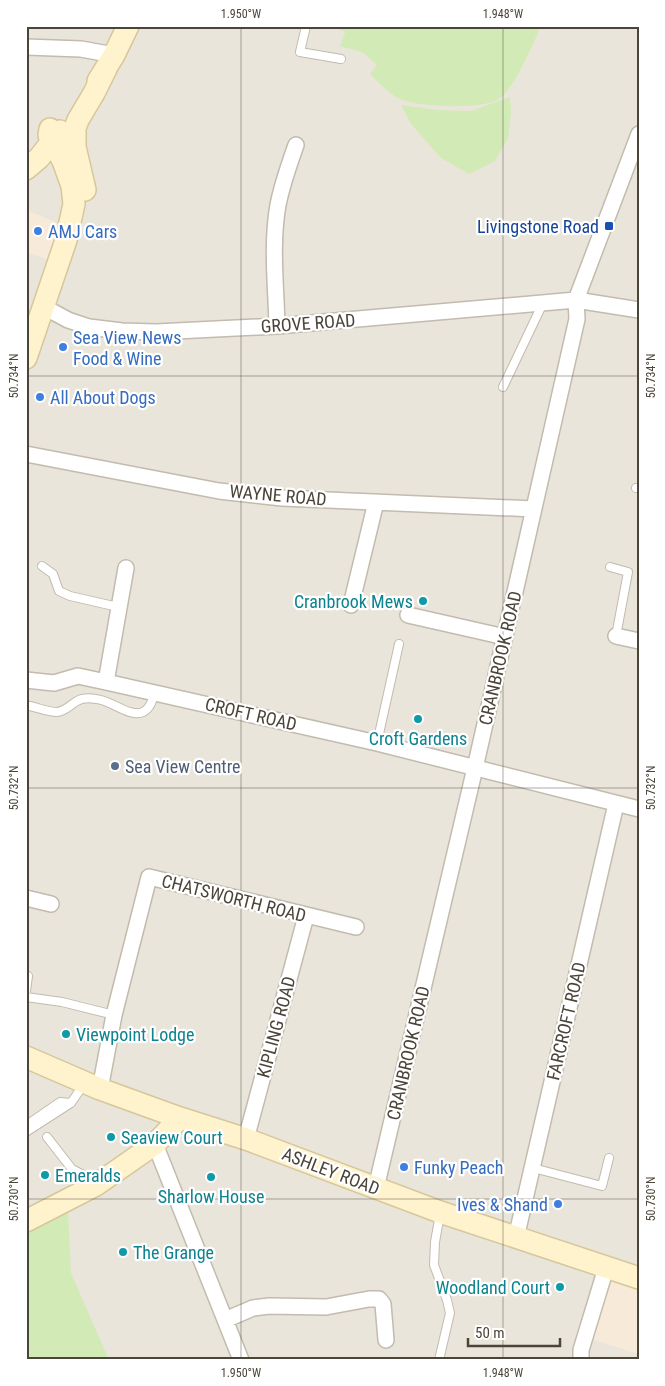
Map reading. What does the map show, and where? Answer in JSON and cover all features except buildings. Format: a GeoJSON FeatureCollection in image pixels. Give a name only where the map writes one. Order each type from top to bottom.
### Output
{"type":"FeatureCollection","features":[{"type":"Feature","properties":{"kind":"main road"},"geometry":{"type":"LineString","coordinates":[[45,148],[76,128],[78,120],[128,26]]}},
{"type":"Feature","properties":{"kind":"main road"},"geometry":{"type":"LineString","coordinates":[[45,148],[110,62]]}},
{"type":"Feature","properties":{"kind":"main road"},"geometry":{"type":"LineString","coordinates":[[26,358],[66,240],[74,204],[72,186],[63,161],[45,148]]}},
{"type":"Feature","properties":{"kind":"main road"},"geometry":{"type":"LineString","coordinates":[[45,148],[86,192],[84,205],[66,240]]}},
{"type":"Feature","properties":{"kind":"main road","name":"ASHLEY ROAD"},"geometry":{"type":"LineString","coordinates":[[26,1057],[92,1086],[180,1118],[246,1139],[440,1212],[639,1278]]}},
{"type":"Feature","properties":{"kind":"main road"},"geometry":{"type":"LineString","coordinates":[[26,1221],[96,1185],[154,1144],[180,1118]]}},
{"type":"Feature","properties":{"kind":"street"},"geometry":{"type":"LineString","coordinates":[[26,47],[81,49],[110,62]]}},
{"type":"Feature","properties":{"kind":"street","name":"CRANBROOK ROAD"},"geometry":{"type":"LineString","coordinates":[[376,1188],[475,768],[577,319],[576,300],[639,134]]}},
{"type":"Feature","properties":{"kind":"street"},"geometry":{"type":"LineString","coordinates":[[277,326],[274,237],[284,178],[296,145]]}},
{"type":"Feature","properties":{"kind":"street","name":"GROVE ROAD"},"geometry":{"type":"LineString","coordinates":[[44,307],[68,320],[89,327],[122,331],[156,332],[277,326],[576,300],[639,310]]}},
{"type":"Feature","properties":{"kind":"street","name":"WAYNE ROAD"},"geometry":{"type":"LineString","coordinates":[[26,454],[219,491],[282,498],[534,509]]}},
{"type":"Feature","properties":{"kind":"street"},"geometry":{"type":"LineString","coordinates":[[351,606],[376,502]]}},
{"type":"Feature","properties":{"kind":"street"},"geometry":{"type":"LineString","coordinates":[[106,682],[126,568]]}},
{"type":"Feature","properties":{"kind":"street"},"geometry":{"type":"LineString","coordinates":[[408,615],[505,636]]}},
{"type":"Feature","properties":{"kind":"street"},"geometry":{"type":"LineString","coordinates":[[616,636],[639,640]]}},
{"type":"Feature","properties":{"kind":"street","name":"CROFT ROAD"},"geometry":{"type":"LineString","coordinates":[[26,680],[54,683],[78,676],[377,743],[475,768]]}},
{"type":"Feature","properties":{"kind":"street"},"geometry":{"type":"LineString","coordinates":[[475,768],[639,809]]}},
{"type":"Feature","properties":{"kind":"street","name":"FARCROFT ROAD"},"geometry":{"type":"LineString","coordinates":[[516,1238],[616,804]]}},
{"type":"Feature","properties":{"kind":"street","name":"CHATSWORTH ROAD"},"geometry":{"type":"LineString","coordinates":[[92,1086],[114,1015],[149,877],[356,927]]}},
{"type":"Feature","properties":{"kind":"street"},"geometry":{"type":"LineString","coordinates":[[26,898],[51,904]]}},
{"type":"Feature","properties":{"kind":"street","name":"KIPLING ROAD"},"geometry":{"type":"LineString","coordinates":[[246,1139],[306,916]]}},
{"type":"Feature","properties":{"kind":"street"},"geometry":{"type":"LineString","coordinates":[[154,1144],[241,1360]]}},
{"type":"Feature","properties":{"kind":"street"},"geometry":{"type":"LineString","coordinates":[[581,1360],[581,1350],[606,1268]]}},
{"type":"Feature","properties":{"kind":"street"},"geometry":{"type":"LineString","coordinates":[[225,1320],[253,1308],[269,1306],[326,1307],[379,1299],[383,1304],[386,1340]]}},
{"type":"Feature","properties":{"kind":"lane"},"geometry":{"type":"LineString","coordinates":[[306,26],[300,52],[341,59]]}},
{"type":"Feature","properties":{"kind":"lane"},"geometry":{"type":"LineString","coordinates":[[503,387],[543,303]]}},
{"type":"Feature","properties":{"kind":"lane"},"geometry":{"type":"LineString","coordinates":[[42,566],[53,574],[59,591],[70,596],[118,607]]}},
{"type":"Feature","properties":{"kind":"lane"},"geometry":{"type":"LineString","coordinates":[[610,567],[628,572],[616,636]]}},
{"type":"Feature","properties":{"kind":"lane"},"geometry":{"type":"LineString","coordinates":[[377,743],[399,644]]}},
{"type":"Feature","properties":{"kind":"lane"},"geometry":{"type":"LineString","coordinates":[[30,706],[57,712],[69,708],[78,700],[88,698],[105,700],[127,712],[142,712],[149,708],[154,692]]}},
{"type":"Feature","properties":{"kind":"lane"},"geometry":{"type":"LineString","coordinates":[[26,991],[28,976]]}},
{"type":"Feature","properties":{"kind":"lane"},"geometry":{"type":"LineString","coordinates":[[26,997],[62,1002],[114,1015]]}},
{"type":"Feature","properties":{"kind":"lane"},"geometry":{"type":"LineString","coordinates":[[26,1132],[71,1103],[92,1086]]}},
{"type":"Feature","properties":{"kind":"lane"},"geometry":{"type":"LineString","coordinates":[[26,1123],[28,1124],[33,1121],[60,1102],[71,1103]]}},
{"type":"Feature","properties":{"kind":"lane"},"geometry":{"type":"LineString","coordinates":[[47,1137],[72,1169],[89,1178],[96,1185]]}},
{"type":"Feature","properties":{"kind":"lane"},"geometry":{"type":"LineString","coordinates":[[533,1168],[602,1186],[609,1158]]}},
{"type":"Feature","properties":{"kind":"lane"},"geometry":{"type":"LineString","coordinates":[[439,1360],[450,1313],[434,1264],[435,1242],[440,1212]]}},
{"type":"Feature","properties":{"kind":"shaded area"},"geometry":{"type":"Polygon","coordinates":[[[26,26],[639,26],[639,1278],[586,1337],[639,1354],[639,1360],[26,1360],[26,252],[59,263],[26,206],[26,26]]]}},
{"type":"Feature","properties":{"kind":"shaded area"},"geometry":{"type":"Polygon","coordinates":[[[26,206],[31,212],[69,228],[59,263],[26,252],[26,206]]]}},
{"type":"Feature","properties":{"kind":"shaded area"},"geometry":{"type":"Polygon","coordinates":[[[606,1268],[639,1278],[639,1354],[585,1337],[606,1268]]]}},
{"type":"Feature","properties":{"kind":"green space"},"geometry":{"type":"Polygon","coordinates":[[[331,26],[541,26],[517,76],[505,94],[499,99],[479,105],[450,106],[409,102],[392,94],[370,74],[377,65],[362,52],[340,46],[345,32],[331,26]]]}},
{"type":"Feature","properties":{"kind":"green space"},"geometry":{"type":"Polygon","coordinates":[[[510,97],[511,113],[508,138],[495,161],[469,174],[441,158],[411,124],[401,105],[437,110],[471,111],[510,97]]]}},
{"type":"Feature","properties":{"kind":"green space"},"geometry":{"type":"Polygon","coordinates":[[[68,1212],[71,1273],[109,1360],[31,1360],[26,1350],[26,1230],[68,1212]]]}},
{"type":"Feature","properties":{"kind":"place","name":"Livingstone Road"},"geometry":{"type":"Point","coordinates":[609,226]}},
{"type":"Feature","properties":{"kind":"place","name":"AMJ Cars"},"geometry":{"type":"Point","coordinates":[38,231]}},
{"type":"Feature","properties":{"kind":"place","name":"Sea View News Food & Wine"},"geometry":{"type":"Point","coordinates":[63,347]}},
{"type":"Feature","properties":{"kind":"place","name":"All About Dogs"},"geometry":{"type":"Point","coordinates":[40,397]}},
{"type":"Feature","properties":{"kind":"place","name":"Cranbrook Mews"},"geometry":{"type":"Point","coordinates":[423,601]}},
{"type":"Feature","properties":{"kind":"place","name":"Croft Gardens"},"geometry":{"type":"Point","coordinates":[418,719]}},
{"type":"Feature","properties":{"kind":"place","name":"Sea View Centre"},"geometry":{"type":"Point","coordinates":[115,766]}},
{"type":"Feature","properties":{"kind":"place","name":"Viewpoint Lodge"},"geometry":{"type":"Point","coordinates":[66,1034]}},
{"type":"Feature","properties":{"kind":"place","name":"Seaview Court"},"geometry":{"type":"Point","coordinates":[111,1137]}},
{"type":"Feature","properties":{"kind":"place","name":"Funky Peach"},"geometry":{"type":"Point","coordinates":[404,1167]}},
{"type":"Feature","properties":{"kind":"place","name":"Emeralds"},"geometry":{"type":"Point","coordinates":[45,1175]}},
{"type":"Feature","properties":{"kind":"place","name":"Sharlow House"},"geometry":{"type":"Point","coordinates":[211,1177]}},
{"type":"Feature","properties":{"kind":"place","name":"Ives & Shand"},"geometry":{"type":"Point","coordinates":[558,1204]}},
{"type":"Feature","properties":{"kind":"place","name":"The Grange"},"geometry":{"type":"Point","coordinates":[123,1252]}},
{"type":"Feature","properties":{"kind":"place","name":"Woodland Court"},"geometry":{"type":"Point","coordinates":[560,1287]}}]}
